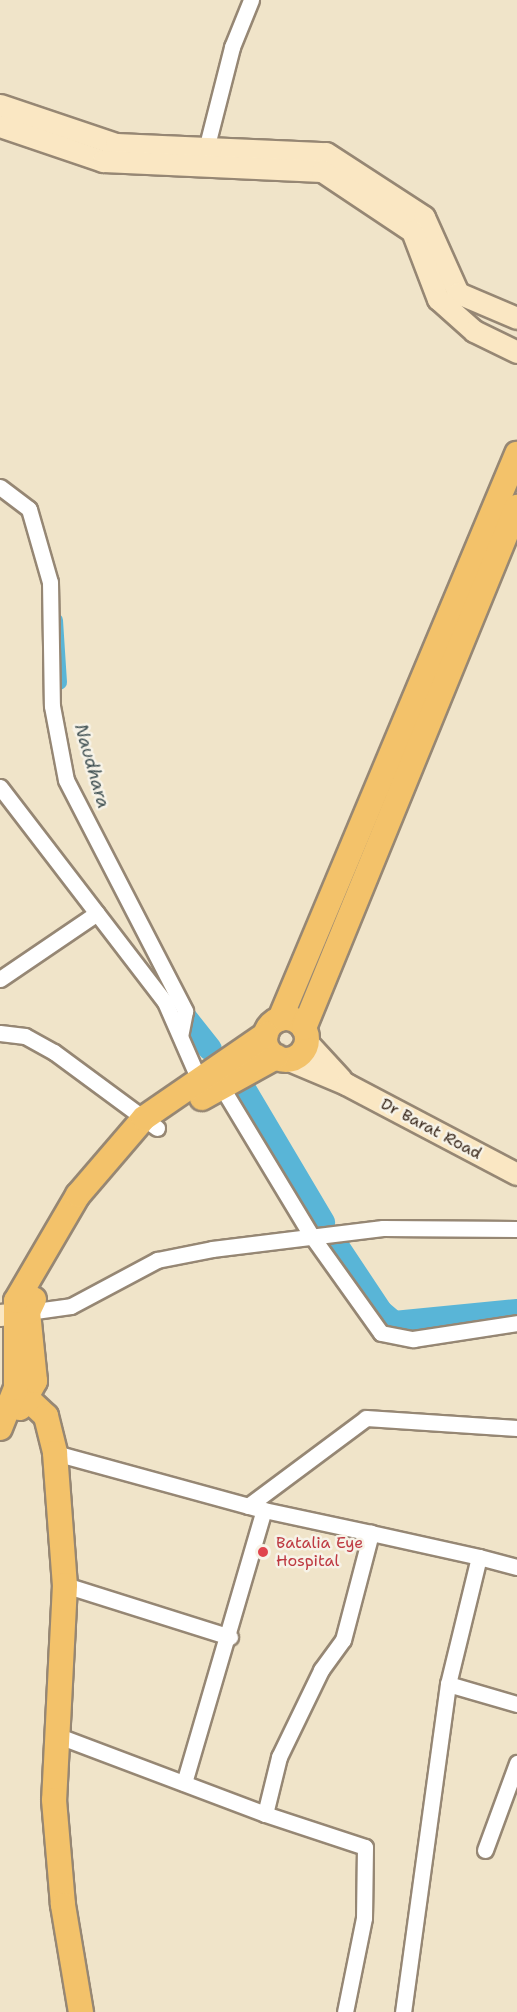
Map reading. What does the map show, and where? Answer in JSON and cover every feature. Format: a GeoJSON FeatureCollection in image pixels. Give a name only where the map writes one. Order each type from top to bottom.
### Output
{"type":"FeatureCollection","features":[{"type":"Feature","properties":{"kind":"main road"},"geometry":{"type":"LineString","coordinates":[[283,1059],[267,1047],[273,1026],[517,454]]}},
{"type":"Feature","properties":{"kind":"main road"},"geometry":{"type":"LineString","coordinates":[[211,1084],[301,1054],[306,1035],[517,507]]}},
{"type":"Feature","properties":{"kind":"main road"},"geometry":{"type":"LineString","coordinates":[[3,1423],[22,1393],[35,1365],[9,1313],[150,1123],[211,1084],[273,1026],[294,1020],[306,1035]]}},
{"type":"Feature","properties":{"kind":"main road"},"geometry":{"type":"LineString","coordinates":[[22,1393],[46,1416],[55,1454],[65,1585],[54,1800],[63,1905],[81,2012]]}},
{"type":"Feature","properties":{"kind":"street"},"geometry":{"type":"LineString","coordinates":[[201,168],[232,47],[251,0]]}},
{"type":"Feature","properties":{"kind":"street"},"geometry":{"type":"LineString","coordinates":[[0,105],[90,140],[308,150],[340,159],[424,217],[458,292],[517,318]]}},
{"type":"Feature","properties":{"kind":"street"},"geometry":{"type":"LineString","coordinates":[[0,126],[103,161],[201,168],[299,168],[345,181],[412,231],[438,299],[453,316],[517,352]]}},
{"type":"Feature","properties":{"kind":"street"},"geometry":{"type":"LineString","coordinates":[[0,487],[29,509],[50,582],[52,706],[66,780],[184,1011],[180,1036]]}},
{"type":"Feature","properties":{"kind":"street"},"geometry":{"type":"LineString","coordinates":[[0,787],[165,1002],[180,1036],[369,1321],[394,1339],[517,1323]]}},
{"type":"Feature","properties":{"kind":"street"},"geometry":{"type":"LineString","coordinates":[[0,979],[97,913]]}},
{"type":"Feature","properties":{"kind":"street"},"geometry":{"type":"LineString","coordinates":[[0,1033],[25,1036],[54,1052],[150,1123]]}},
{"type":"Feature","properties":{"kind":"street","name":"Dr Barat Road"},"geometry":{"type":"LineString","coordinates":[[306,1035],[346,1084]]}},
{"type":"Feature","properties":{"kind":"street","name":"Dr Barat Road"},"geometry":{"type":"LineString","coordinates":[[283,1059],[346,1084],[517,1174]]}},
{"type":"Feature","properties":{"kind":"street"},"geometry":{"type":"LineString","coordinates":[[9,1313],[97,1296],[157,1260],[311,1235],[384,1228],[517,1229]]}},
{"type":"Feature","properties":{"kind":"street"},"geometry":{"type":"LineString","coordinates":[[248,1506],[366,1418],[517,1428]]}},
{"type":"Feature","properties":{"kind":"street"},"geometry":{"type":"LineString","coordinates":[[55,1454],[264,1510],[517,1567]]}},
{"type":"Feature","properties":{"kind":"street"},"geometry":{"type":"LineString","coordinates":[[184,1783],[230,1637],[264,1510]]}},
{"type":"Feature","properties":{"kind":"street"},"geometry":{"type":"LineString","coordinates":[[265,1814],[279,1757],[321,1670],[343,1640],[371,1533]]}},
{"type":"Feature","properties":{"kind":"street"},"geometry":{"type":"LineString","coordinates":[[403,2012],[448,1684],[478,1557]]}},
{"type":"Feature","properties":{"kind":"street"},"geometry":{"type":"LineString","coordinates":[[65,1585],[230,1637]]}},
{"type":"Feature","properties":{"kind":"street"},"geometry":{"type":"LineString","coordinates":[[448,1684],[517,1704]]}},
{"type":"Feature","properties":{"kind":"street"},"geometry":{"type":"LineString","coordinates":[[56,1735],[265,1814],[365,1847],[364,1918],[345,2012]]}},
{"type":"Feature","properties":{"kind":"street"},"geometry":{"type":"LineString","coordinates":[[485,1850],[517,1763]]}},
{"type":"Feature","properties":{"kind":"waterway","name":"Naudhara"},"geometry":{"type":"LineString","coordinates":[[55,620],[59,682]]}},
{"type":"Feature","properties":{"kind":"waterway"},"geometry":{"type":"LineString","coordinates":[[183,1015],[210,1049]]}},
{"type":"Feature","properties":{"kind":"waterway"},"geometry":{"type":"LineString","coordinates":[[244,1089],[323,1222]]}},
{"type":"Feature","properties":{"kind":"waterway"},"geometry":{"type":"LineString","coordinates":[[335,1243],[381,1312],[394,1323],[517,1311]]}},
{"type":"Feature","properties":{"kind":"place","name":"Batalia Eye Hospital"},"geometry":{"type":"Point","coordinates":[263,1552]}}]}
